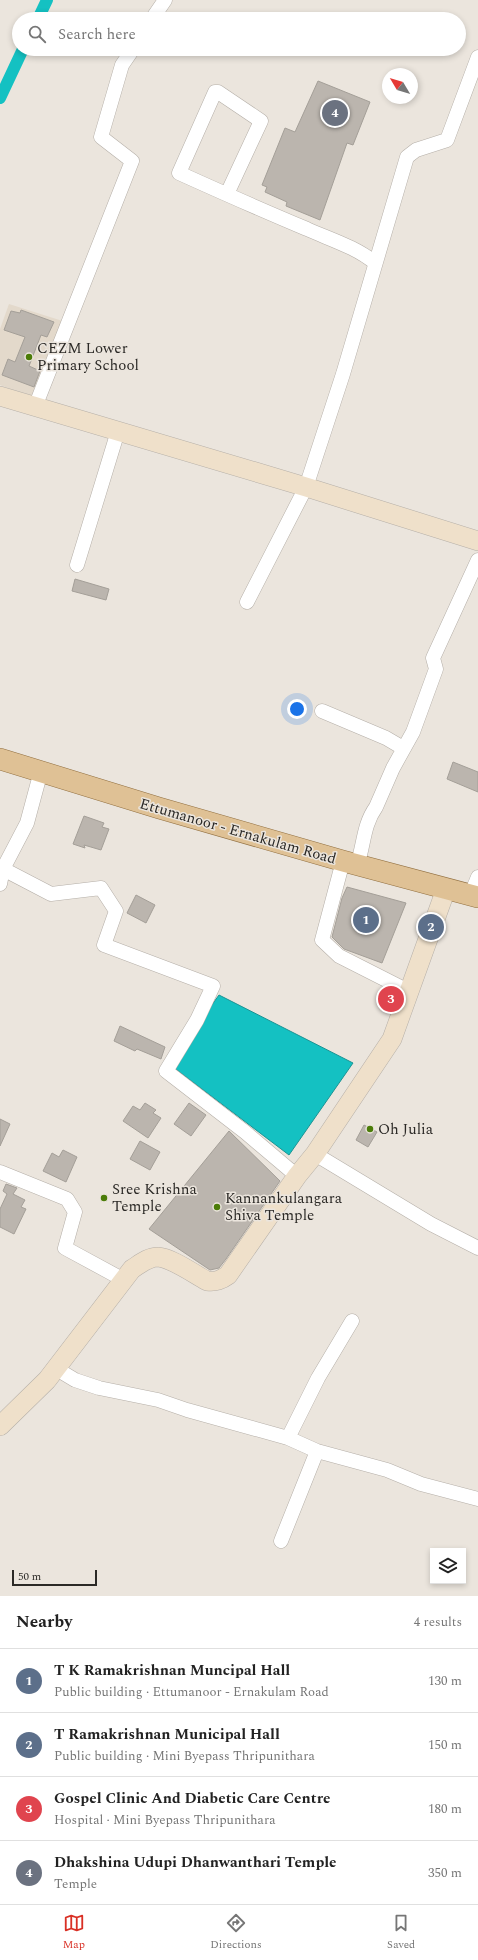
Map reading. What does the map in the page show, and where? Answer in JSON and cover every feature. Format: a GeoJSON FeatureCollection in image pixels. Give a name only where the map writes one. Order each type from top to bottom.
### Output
{"type":"FeatureCollection","features":[{"type":"Feature","properties":{"kind":"main road"},"geometry":{"type":"LineString","coordinates":[[0,396],[306,487],[478,541]]}},
{"type":"Feature","properties":{"kind":"main road","name":"Ettumanoor - Ernakulam Road"},"geometry":{"type":"LineString","coordinates":[[0,759],[159,808],[350,863],[446,889],[476,889]]}},
{"type":"Feature","properties":{"kind":"main road"},"geometry":{"type":"LineString","coordinates":[[0,1426],[47,1380],[132,1269],[145,1260],[157,1257],[166,1259],[207,1281],[213,1282],[221,1280],[228,1275],[297,1176],[315,1154],[392,1039],[408,991],[446,889]]}},
{"type":"Feature","properties":{"kind":"street"},"geometry":{"type":"LineString","coordinates":[[157,12],[165,0]]}},
{"type":"Feature","properties":{"kind":"street"},"geometry":{"type":"LineString","coordinates":[[35,407],[132,161],[101,137],[122,65],[128,56]]}},
{"type":"Feature","properties":{"kind":"street"},"geometry":{"type":"LineString","coordinates":[[247,602],[306,487],[343,374],[407,157],[416,150],[447,140],[478,57]]}},
{"type":"Feature","properties":{"kind":"street"},"geometry":{"type":"LineString","coordinates":[[227,194],[261,121],[218,92],[214,92],[179,172],[227,194],[365,255],[375,263]]}},
{"type":"Feature","properties":{"kind":"street"},"geometry":{"type":"LineString","coordinates":[[77,566],[118,431]]}},
{"type":"Feature","properties":{"kind":"street"},"geometry":{"type":"LineString","coordinates":[[408,991],[339,956],[322,940],[350,863],[362,852],[361,845],[370,815],[376,807],[403,748],[413,732],[436,669],[433,658],[478,560]]}},
{"type":"Feature","properties":{"kind":"street"},"geometry":{"type":"LineString","coordinates":[[322,711],[386,738],[403,748]]}},
{"type":"Feature","properties":{"kind":"street"},"geometry":{"type":"LineString","coordinates":[[0,884],[3,869],[27,822],[41,771]]}},
{"type":"Feature","properties":{"kind":"street"},"geometry":{"type":"LineString","coordinates":[[3,869],[51,894],[101,888],[116,911],[104,945],[213,986],[197,1020],[166,1072],[245,1132],[297,1176]]}},
{"type":"Feature","properties":{"kind":"street"},"geometry":{"type":"LineString","coordinates":[[315,1154],[431,1224],[478,1248]]}},
{"type":"Feature","properties":{"kind":"street"},"geometry":{"type":"LineString","coordinates":[[0,1172],[67,1199],[74,1212],[65,1248],[124,1280]]}},
{"type":"Feature","properties":{"kind":"street"},"geometry":{"type":"LineString","coordinates":[[288,1438],[318,1378],[352,1321]]}},
{"type":"Feature","properties":{"kind":"street"},"geometry":{"type":"LineString","coordinates":[[55,1368],[75,1380],[99,1388],[158,1400],[187,1410],[288,1438],[317,1451],[387,1470],[421,1484],[478,1499]]}},
{"type":"Feature","properties":{"kind":"street"},"geometry":{"type":"LineString","coordinates":[[281,1541],[317,1451]]}},
{"type":"Feature","properties":{"kind":"shaded area","name":"CEZM Lower Primary School"},"geometry":{"type":"Polygon","coordinates":[[[9,304],[72,324],[42,401],[0,385],[0,329],[9,304]]]}},
{"type":"Feature","properties":{"kind":"water"},"geometry":{"type":"Polygon","coordinates":[[[219,995],[353,1063],[289,1155],[169,1064],[219,995]]]}},
{"type":"Feature","properties":{"kind":"building"},"geometry":{"type":"Polygon","coordinates":[[[318,81],[370,102],[353,145],[347,143],[320,220],[286,206],[287,202],[265,192],[267,187],[262,185],[285,128],[295,132],[318,81]]]}},
{"type":"Feature","properties":{"kind":"building"},"geometry":{"type":"Polygon","coordinates":[[[21,310],[54,322],[47,337],[41,335],[29,366],[40,371],[34,387],[2,375],[8,359],[15,362],[25,337],[4,330],[11,311],[20,313],[21,310]]]}},
{"type":"Feature","properties":{"kind":"building"},"geometry":{"type":"Polygon","coordinates":[[[75,579],[109,589],[106,600],[72,591],[75,579]]]}},
{"type":"Feature","properties":{"kind":"building"},"geometry":{"type":"Polygon","coordinates":[[[453,762],[478,772],[478,792],[447,779],[453,762]]]}},
{"type":"Feature","properties":{"kind":"building"},"geometry":{"type":"Polygon","coordinates":[[[84,816],[104,823],[102,827],[109,829],[101,850],[84,845],[85,848],[73,844],[84,816]]]}},
{"type":"Feature","properties":{"kind":"building"},"geometry":{"type":"Polygon","coordinates":[[[347,887],[406,903],[382,963],[344,949],[332,937],[342,898],[347,887]]]}},
{"type":"Feature","properties":{"kind":"building"},"geometry":{"type":"Polygon","coordinates":[[[136,895],[155,905],[146,923],[127,913],[136,895]]]}},
{"type":"Feature","properties":{"kind":"building"},"geometry":{"type":"Polygon","coordinates":[[[120,1026],[165,1047],[161,1059],[137,1049],[135,1051],[114,1041],[120,1026]]]}},
{"type":"Feature","properties":{"kind":"building"},"geometry":{"type":"Polygon","coordinates":[[[145,1103],[156,1110],[153,1113],[161,1118],[148,1138],[123,1121],[133,1106],[140,1110],[145,1103]]]}},
{"type":"Feature","properties":{"kind":"building"},"geometry":{"type":"Polygon","coordinates":[[[189,1103],[206,1115],[191,1136],[174,1124],[189,1103]]]}},
{"type":"Feature","properties":{"kind":"building"},"geometry":{"type":"Polygon","coordinates":[[[0,1119],[10,1124],[0,1146],[0,1119]]]}},
{"type":"Feature","properties":{"kind":"building"},"geometry":{"type":"Polygon","coordinates":[[[364,1125],[377,1132],[368,1147],[356,1140],[364,1125]]]}},
{"type":"Feature","properties":{"kind":"building","name":"Kannankulangara Shiva Temple"},"geometry":{"type":"Polygon","coordinates":[[[229,1131],[280,1181],[219,1268],[210,1270],[149,1229],[229,1131]]]}},
{"type":"Feature","properties":{"kind":"building"},"geometry":{"type":"Polygon","coordinates":[[[140,1141],[160,1152],[150,1170],[130,1159],[140,1141]]]}},
{"type":"Feature","properties":{"kind":"building"},"geometry":{"type":"Polygon","coordinates":[[[63,1150],[77,1157],[66,1182],[43,1171],[52,1153],[59,1157],[63,1150]]]}},
{"type":"Feature","properties":{"kind":"building"},"geometry":{"type":"Polygon","coordinates":[[[6,1184],[17,1188],[13,1194],[25,1200],[21,1207],[26,1209],[14,1234],[0,1227],[0,1209],[7,1194],[3,1191],[6,1184]]]}},
{"type":"Feature","properties":{"kind":"waterway"},"geometry":{"type":"LineString","coordinates":[[41,12],[47,0]]}},
{"type":"Feature","properties":{"kind":"waterway"},"geometry":{"type":"LineString","coordinates":[[0,98],[20,56]]}},
{"type":"Feature","properties":{"kind":"place","name":"Dhakshina Udupi Dhanwanthari Temple"},"geometry":{"type":"Point","coordinates":[335,113]}},
{"type":"Feature","properties":{"kind":"place","name":"CEZM Lower Primary School"},"geometry":{"type":"Point","coordinates":[29,357]}},
{"type":"Feature","properties":{"kind":"place","name":"T K Ramakrishnan Muncipal Hall"},"geometry":{"type":"Point","coordinates":[366,920]}},
{"type":"Feature","properties":{"kind":"place","name":"T Ramakrishnan Municipal Hall"},"geometry":{"type":"Point","coordinates":[431,927]}},
{"type":"Feature","properties":{"kind":"place","name":"Gospel Clinic And Diabetic Care Centre"},"geometry":{"type":"Point","coordinates":[391,999]}},
{"type":"Feature","properties":{"kind":"place","name":"Oh Julia"},"geometry":{"type":"Point","coordinates":[370,1129]}},
{"type":"Feature","properties":{"kind":"place","name":"Sree Krishna Temple"},"geometry":{"type":"Point","coordinates":[104,1198]}},
{"type":"Feature","properties":{"kind":"place","name":"Kannankulangara Shiva Temple"},"geometry":{"type":"Point","coordinates":[217,1207]}}]}
